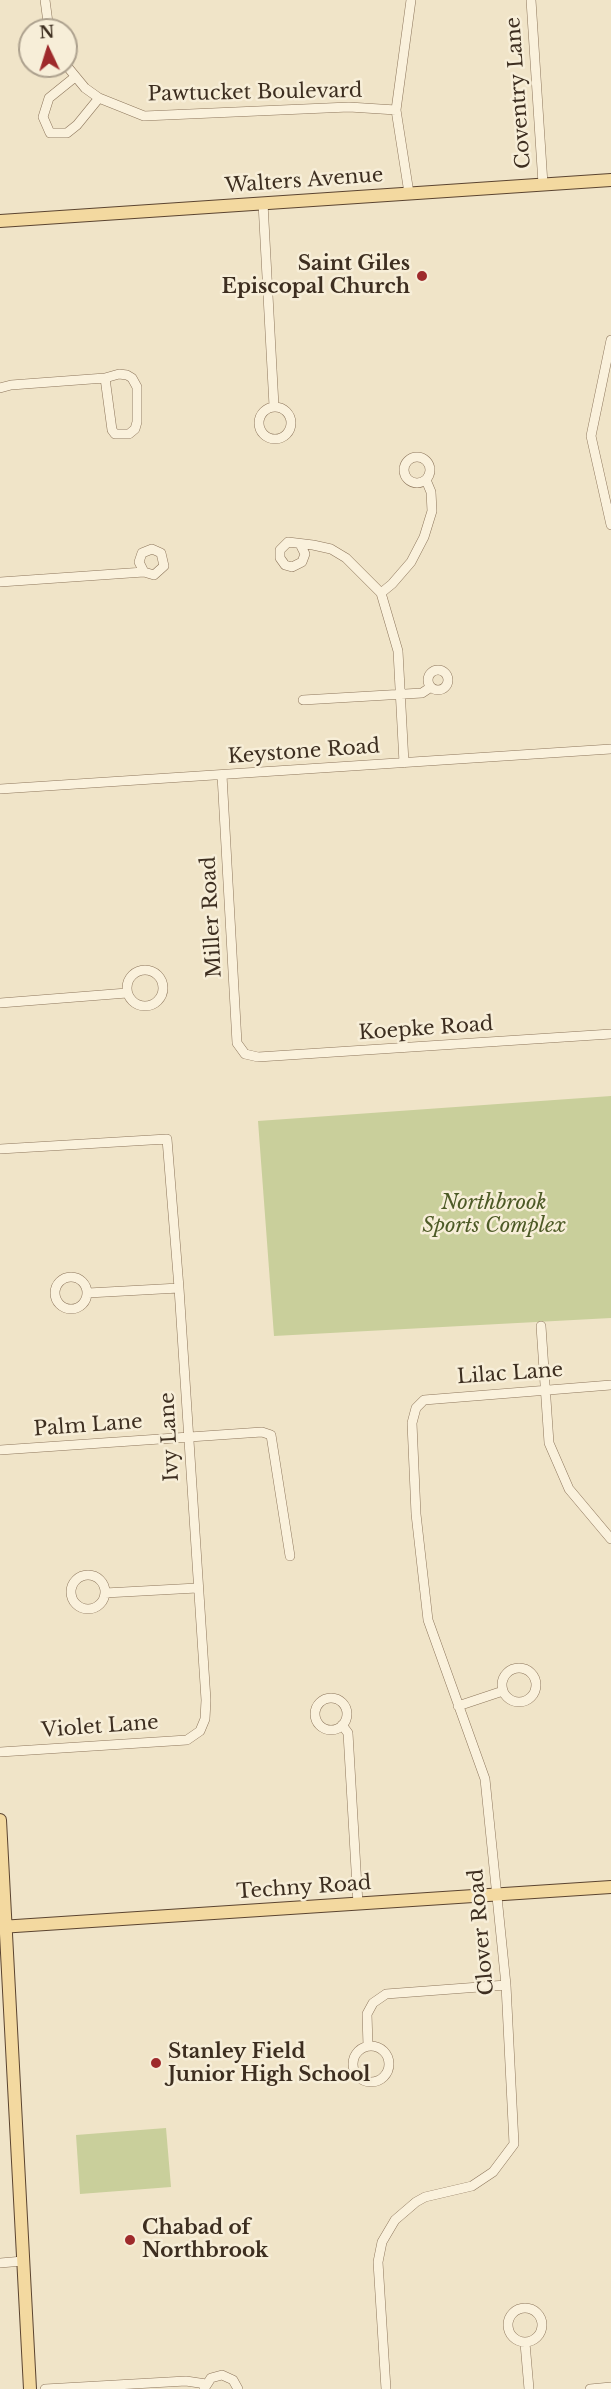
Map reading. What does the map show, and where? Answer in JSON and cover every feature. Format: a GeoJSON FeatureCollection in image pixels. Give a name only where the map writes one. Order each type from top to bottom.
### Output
{"type":"FeatureCollection","features":[{"type":"Feature","properties":{"kind":"main road","name":"Walters Avenue"},"geometry":{"type":"LineString","coordinates":[[0,221],[611,180]]}},
{"type":"Feature","properties":{"kind":"main road"},"geometry":{"type":"LineString","coordinates":[[0,1820],[3,1927],[30,2389]]}},
{"type":"Feature","properties":{"kind":"main road","name":"Techny Road"},"geometry":{"type":"LineString","coordinates":[[3,1927],[611,1887]]}},
{"type":"Feature","properties":{"kind":"street"},"geometry":{"type":"LineString","coordinates":[[45,0],[47,18]]}},
{"type":"Feature","properties":{"kind":"street"},"geometry":{"type":"LineString","coordinates":[[409,194],[396,110],[411,0]]}},
{"type":"Feature","properties":{"kind":"street","name":"Coventry Lane"},"geometry":{"type":"LineString","coordinates":[[531,0],[543,184]]}},
{"type":"Feature","properties":{"kind":"street"},"geometry":{"type":"LineString","coordinates":[[74,78],[49,98],[43,117],[50,133],[67,133],[99,98]]}},
{"type":"Feature","properties":{"kind":"street","name":"Pawtucket Boulevard"},"geometry":{"type":"LineString","coordinates":[[76,78],[99,98],[144,116],[349,107],[396,110]]}},
{"type":"Feature","properties":{"kind":"street"},"geometry":{"type":"LineString","coordinates":[[263,203],[274,406]]}},
{"type":"Feature","properties":{"kind":"street"},"geometry":{"type":"LineString","coordinates":[[611,340],[591,436],[611,525]]}},
{"type":"Feature","properties":{"kind":"street"},"geometry":{"type":"LineString","coordinates":[[0,388],[11,385],[127,375],[132,378],[137,387],[137,422],[135,429],[129,434],[115,434],[112,430],[105,378]]}},
{"type":"Feature","properties":{"kind":"street"},"geometry":{"type":"LineString","coordinates":[[381,593],[411,562],[424,537],[432,511],[431,492],[426,480]]}},
{"type":"Feature","properties":{"kind":"street"},"geometry":{"type":"LineString","coordinates":[[300,544],[332,549],[346,558],[381,593],[398,651],[404,763]]}},
{"type":"Feature","properties":{"kind":"street"},"geometry":{"type":"LineString","coordinates":[[0,582],[144,572]]}},
{"type":"Feature","properties":{"kind":"street"},"geometry":{"type":"LineString","coordinates":[[303,700],[422,693],[431,687]]}},
{"type":"Feature","properties":{"kind":"street","name":"Keystone Road"},"geometry":{"type":"LineString","coordinates":[[0,789],[611,749]]}},
{"type":"Feature","properties":{"kind":"street","name":"Miller Road"},"geometry":{"type":"LineString","coordinates":[[222,775],[237,1043],[245,1054]]}},
{"type":"Feature","properties":{"kind":"street"},"geometry":{"type":"LineString","coordinates":[[0,1003],[127,993]]}},
{"type":"Feature","properties":{"kind":"street","name":"Koepke Road"},"geometry":{"type":"LineString","coordinates":[[245,1054],[270,1056],[611,1034]]}},
{"type":"Feature","properties":{"kind":"street","name":"Ivy Lane"},"geometry":{"type":"LineString","coordinates":[[0,1149],[166,1139],[179,1288],[206,1700],[205,1719],[200,1731]]}},
{"type":"Feature","properties":{"kind":"street"},"geometry":{"type":"LineString","coordinates":[[88,1293],[179,1288]]}},
{"type":"Feature","properties":{"kind":"street"},"geometry":{"type":"LineString","coordinates":[[542,1326],[549,1443],[569,1489],[611,1539]]}},
{"type":"Feature","properties":{"kind":"street","name":"Lilac Lane"},"geometry":{"type":"LineString","coordinates":[[416,1408],[424,1400],[440,1397],[611,1385]]}},
{"type":"Feature","properties":{"kind":"street","name":"Clover Road"},"geometry":{"type":"LineString","coordinates":[[386,2389],[378,2262],[382,2242],[395,2220],[416,2202],[425,2197],[472,2186],[493,2172],[514,2144],[506,1985],[491,1821],[485,1779],[428,1620],[416,1514],[412,1423],[416,1408]]}},
{"type":"Feature","properties":{"kind":"street","name":"Palm Lane"},"geometry":{"type":"LineString","coordinates":[[0,1450],[262,1432],[271,1435],[290,1556]]}},
{"type":"Feature","properties":{"kind":"street"},"geometry":{"type":"LineString","coordinates":[[105,1593],[197,1588]]}},
{"type":"Feature","properties":{"kind":"street"},"geometry":{"type":"LineString","coordinates":[[458,1706],[503,1691]]}},
{"type":"Feature","properties":{"kind":"street"},"geometry":{"type":"LineString","coordinates":[[342,1725],[348,1733],[358,1904]]}},
{"type":"Feature","properties":{"kind":"street","name":"Violet Lane"},"geometry":{"type":"LineString","coordinates":[[0,1752],[187,1740],[200,1731]]}},
{"type":"Feature","properties":{"kind":"street"},"geometry":{"type":"LineString","coordinates":[[368,2046],[367,2014],[373,2003],[386,1994],[506,1985]]}},
{"type":"Feature","properties":{"kind":"street"},"geometry":{"type":"LineString","coordinates":[[0,2263],[22,2261]]}},
{"type":"Feature","properties":{"kind":"street"},"geometry":{"type":"LineString","coordinates":[[525,2343],[529,2389]]}},
{"type":"Feature","properties":{"kind":"street"},"geometry":{"type":"LineString","coordinates":[[45,2389],[186,2381],[205,2387],[214,2376],[222,2375],[233,2380],[238,2389]]}},
{"type":"Feature","properties":{"kind":"street"},"geometry":{"type":"LineString","coordinates":[[590,2389],[611,2387]]}},
{"type":"Feature","properties":{"kind":"green space","name":"Northbrook Sports Complex"},"geometry":{"type":"Polygon","coordinates":[[[611,1096],[611,1318],[274,1336],[258,1121],[611,1096]]]}},
{"type":"Feature","properties":{"kind":"green space"},"geometry":{"type":"Polygon","coordinates":[[[166,2128],[171,2187],[80,2194],[76,2135],[166,2128]]]}},
{"type":"Feature","properties":{"kind":"place","name":"Saint Giles Episcopal Church"},"geometry":{"type":"Point","coordinates":[422,276]}},
{"type":"Feature","properties":{"kind":"place","name":"Stanley Field Junior High School"},"geometry":{"type":"Point","coordinates":[156,2063]}},
{"type":"Feature","properties":{"kind":"place","name":"Chabad of Northbrook"},"geometry":{"type":"Point","coordinates":[130,2240]}}]}
